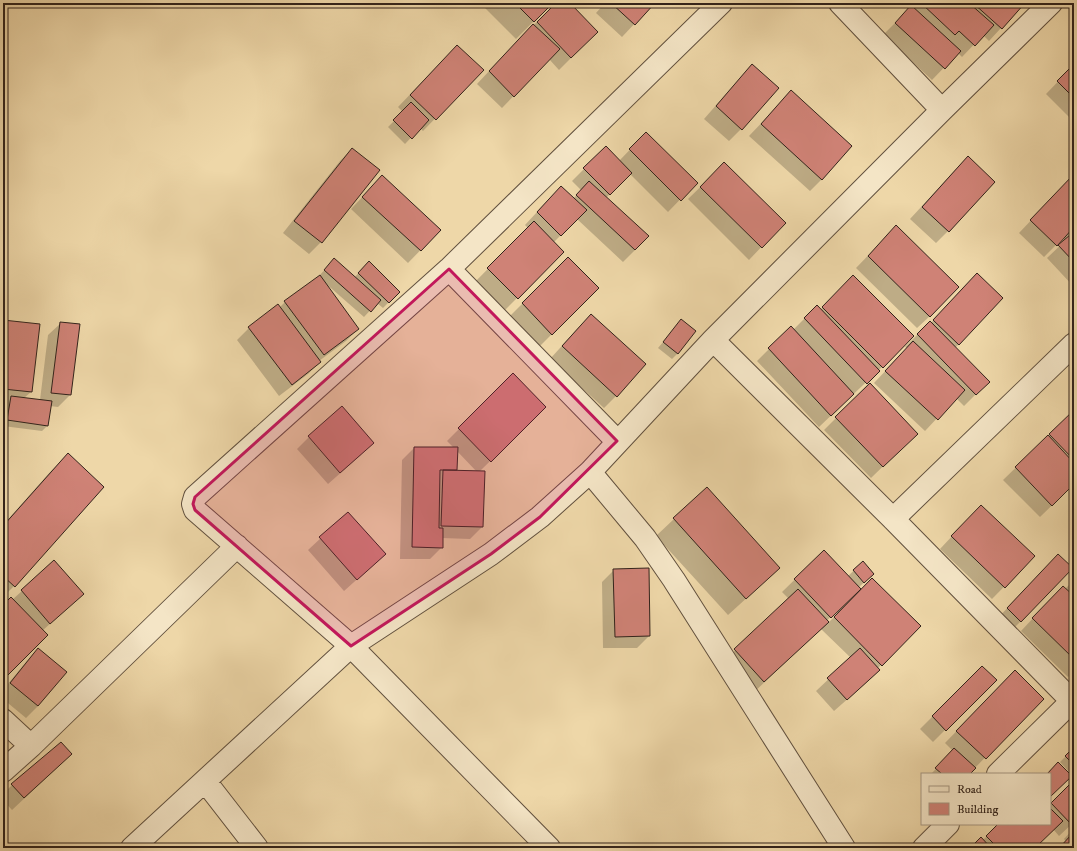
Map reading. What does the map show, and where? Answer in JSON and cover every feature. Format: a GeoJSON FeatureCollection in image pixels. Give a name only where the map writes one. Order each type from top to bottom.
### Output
{"type":"FeatureCollection","features":[{"type":"Feature","properties":{"kind":"street"},"geometry":{"type":"LineString","coordinates":[[549,848],[350,646],[195,510],[193,504],[195,497],[449,269],[721,3]]}},
{"type":"Feature","properties":{"kind":"street"},"geometry":{"type":"LineString","coordinates":[[840,3],[942,110]]}},
{"type":"Feature","properties":{"kind":"street"},"geometry":{"type":"LineString","coordinates":[[132,848],[350,646],[491,554],[540,517],[590,472],[713,340],[1051,3]]}},
{"type":"Feature","properties":{"kind":"street"},"geometry":{"type":"LineString","coordinates":[[449,269],[617,442]]}},
{"type":"Feature","properties":{"kind":"street"},"geometry":{"type":"LineString","coordinates":[[713,340],[1073,700],[999,773]]}},
{"type":"Feature","properties":{"kind":"street"},"geometry":{"type":"LineString","coordinates":[[893,519],[1074,344]]}},
{"type":"Feature","properties":{"kind":"street"},"geometry":{"type":"LineString","coordinates":[[590,472],[645,538],[674,580],[844,848]]}},
{"type":"Feature","properties":{"kind":"street"},"geometry":{"type":"LineString","coordinates":[[3,771],[31,746],[237,546]]}},
{"type":"Feature","properties":{"kind":"street"},"geometry":{"type":"LineString","coordinates":[[3,720],[31,746]]}},
{"type":"Feature","properties":{"kind":"street"},"geometry":{"type":"LineString","coordinates":[[205,781],[257,848]]}},
{"type":"Feature","properties":{"kind":"street"},"geometry":{"type":"LineString","coordinates":[[924,848],[947,825]]}},
{"type":"Feature","properties":{"kind":"highlighted area"},"geometry":{"type":"Polygon","coordinates":[[[449,269],[617,441],[540,517],[491,554],[351,646],[195,510],[193,504],[195,497],[449,269]]]}},
{"type":"Feature","properties":{"kind":"building"},"geometry":{"type":"Polygon","coordinates":[[[515,3],[553,3],[534,22],[515,3]]]}},
{"type":"Feature","properties":{"kind":"building"},"geometry":{"type":"Polygon","coordinates":[[[556,3],[570,3],[598,32],[571,58],[537,22],[556,3]]]}},
{"type":"Feature","properties":{"kind":"building"},"geometry":{"type":"Polygon","coordinates":[[[611,3],[655,3],[635,25],[611,3]]]}},
{"type":"Feature","properties":{"kind":"building"},"geometry":{"type":"Polygon","coordinates":[[[921,3],[969,3],[994,25],[975,46],[959,31],[955,35],[921,3]]]}},
{"type":"Feature","properties":{"kind":"building"},"geometry":{"type":"Polygon","coordinates":[[[973,3],[1025,3],[1002,29],[973,3]]]}},
{"type":"Feature","properties":{"kind":"building"},"geometry":{"type":"Polygon","coordinates":[[[911,5],[961,51],[945,69],[895,23],[911,5]]]}},
{"type":"Feature","properties":{"kind":"building"},"geometry":{"type":"Polygon","coordinates":[[[533,24],[560,49],[514,97],[489,71],[533,24]]]}},
{"type":"Feature","properties":{"kind":"building"},"geometry":{"type":"Polygon","coordinates":[[[457,45],[484,70],[436,120],[410,95],[457,45]]]}},
{"type":"Feature","properties":{"kind":"building"},"geometry":{"type":"Polygon","coordinates":[[[752,64],[779,88],[742,130],[716,106],[752,64]]]}},
{"type":"Feature","properties":{"kind":"building"},"geometry":{"type":"Polygon","coordinates":[[[1074,64],[1074,98],[1057,81],[1074,64]]]}},
{"type":"Feature","properties":{"kind":"building"},"geometry":{"type":"Polygon","coordinates":[[[791,90],[852,146],[822,180],[761,124],[791,90]]]}},
{"type":"Feature","properties":{"kind":"building"},"geometry":{"type":"Polygon","coordinates":[[[411,102],[429,120],[412,139],[393,120],[411,102]]]}},
{"type":"Feature","properties":{"kind":"building"},"geometry":{"type":"Polygon","coordinates":[[[646,132],[698,183],[681,201],[629,149],[646,132]]]}},
{"type":"Feature","properties":{"kind":"building"},"geometry":{"type":"Polygon","coordinates":[[[606,146],[632,173],[610,195],[583,168],[606,146]]]}},
{"type":"Feature","properties":{"kind":"building"},"geometry":{"type":"Polygon","coordinates":[[[352,148],[380,170],[322,243],[294,221],[352,148]]]}},
{"type":"Feature","properties":{"kind":"building"},"geometry":{"type":"Polygon","coordinates":[[[968,156],[995,182],[949,232],[922,207],[968,156]]]}},
{"type":"Feature","properties":{"kind":"building"},"geometry":{"type":"Polygon","coordinates":[[[724,162],[786,223],[762,248],[700,187],[724,162]]]}},
{"type":"Feature","properties":{"kind":"building"},"geometry":{"type":"Polygon","coordinates":[[[1074,174],[1074,227],[1057,246],[1030,220],[1074,174]]]}},
{"type":"Feature","properties":{"kind":"building"},"geometry":{"type":"Polygon","coordinates":[[[382,175],[441,230],[421,251],[362,197],[382,175]]]}},
{"type":"Feature","properties":{"kind":"building"},"geometry":{"type":"Polygon","coordinates":[[[589,181],[649,236],[635,250],[576,195],[589,181]]]}},
{"type":"Feature","properties":{"kind":"building"},"geometry":{"type":"Polygon","coordinates":[[[561,186],[587,210],[561,236],[537,212],[561,186]]]}},
{"type":"Feature","properties":{"kind":"building"},"geometry":{"type":"Polygon","coordinates":[[[534,221],[564,252],[518,299],[487,268],[534,221]]]}},
{"type":"Feature","properties":{"kind":"building"},"geometry":{"type":"Polygon","coordinates":[[[896,225],[959,287],[930,317],[868,256],[896,225]]]}},
{"type":"Feature","properties":{"kind":"building"},"geometry":{"type":"Polygon","coordinates":[[[1070,235],[1074,240],[1074,262],[1058,245],[1070,235]]]}},
{"type":"Feature","properties":{"kind":"building"},"geometry":{"type":"Polygon","coordinates":[[[568,257],[599,288],[552,335],[522,303],[568,257]]]}},
{"type":"Feature","properties":{"kind":"building"},"geometry":{"type":"Polygon","coordinates":[[[334,258],[381,300],[371,312],[324,270],[334,258]]]}},
{"type":"Feature","properties":{"kind":"building"},"geometry":{"type":"Polygon","coordinates":[[[369,261],[400,292],[389,303],[358,273],[369,261]]]}},
{"type":"Feature","properties":{"kind":"building"},"geometry":{"type":"Polygon","coordinates":[[[977,273],[1003,298],[959,345],[933,320],[977,273]]]}},
{"type":"Feature","properties":{"kind":"building"},"geometry":{"type":"Polygon","coordinates":[[[320,275],[359,329],[324,355],[284,301],[320,275]]]}},
{"type":"Feature","properties":{"kind":"building"},"geometry":{"type":"Polygon","coordinates":[[[853,275],[914,336],[883,368],[822,307],[853,275]]]}},
{"type":"Feature","properties":{"kind":"building"},"geometry":{"type":"Polygon","coordinates":[[[278,304],[321,362],[292,385],[248,327],[278,304]]]}},
{"type":"Feature","properties":{"kind":"building"},"geometry":{"type":"Polygon","coordinates":[[[817,305],[880,371],[867,384],[804,318],[817,305]]]}},
{"type":"Feature","properties":{"kind":"building"},"geometry":{"type":"Polygon","coordinates":[[[591,314],[646,364],[617,397],[562,346],[591,314]]]}},
{"type":"Feature","properties":{"kind":"building"},"geometry":{"type":"Polygon","coordinates":[[[681,319],[696,331],[678,354],[663,342],[681,319]]]}},
{"type":"Feature","properties":{"kind":"building"},"geometry":{"type":"Polygon","coordinates":[[[3,320],[40,324],[32,392],[3,389],[3,320]]]}},
{"type":"Feature","properties":{"kind":"building"},"geometry":{"type":"Polygon","coordinates":[[[930,321],[990,382],[976,395],[917,334],[930,321]]]}},
{"type":"Feature","properties":{"kind":"building"},"geometry":{"type":"Polygon","coordinates":[[[60,322],[80,324],[71,395],[51,393],[60,322]]]}},
{"type":"Feature","properties":{"kind":"building"},"geometry":{"type":"Polygon","coordinates":[[[791,326],[854,394],[831,416],[768,348],[791,326]]]}},
{"type":"Feature","properties":{"kind":"building"},"geometry":{"type":"Polygon","coordinates":[[[913,341],[965,390],[938,420],[885,371],[913,341]]]}},
{"type":"Feature","properties":{"kind":"building"},"geometry":{"type":"Polygon","coordinates":[[[513,373],[546,407],[491,462],[458,428],[513,373]]]}},
{"type":"Feature","properties":{"kind":"building"},"geometry":{"type":"Polygon","coordinates":[[[870,383],[918,434],[883,467],[835,417],[870,383]]]}},
{"type":"Feature","properties":{"kind":"building"},"geometry":{"type":"Polygon","coordinates":[[[11,396],[52,401],[48,426],[7,420],[11,396]]]}},
{"type":"Feature","properties":{"kind":"building"},"geometry":{"type":"Polygon","coordinates":[[[342,406],[374,443],[340,473],[308,436],[342,406]]]}},
{"type":"Feature","properties":{"kind":"building"},"geometry":{"type":"Polygon","coordinates":[[[1074,410],[1074,460],[1049,434],[1074,410]]]}},
{"type":"Feature","properties":{"kind":"building"},"geometry":{"type":"Polygon","coordinates":[[[1048,435],[1074,463],[1074,484],[1052,506],[1015,467],[1048,435]]]}},
{"type":"Feature","properties":{"kind":"building"},"geometry":{"type":"Polygon","coordinates":[[[414,447],[458,447],[457,470],[440,470],[439,528],[443,528],[443,548],[412,547],[414,447]]]}},
{"type":"Feature","properties":{"kind":"building"},"geometry":{"type":"Polygon","coordinates":[[[68,453],[104,487],[15,587],[3,576],[3,526],[68,453]]]}},
{"type":"Feature","properties":{"kind":"building"},"geometry":{"type":"Polygon","coordinates":[[[443,470],[485,471],[483,527],[441,526],[443,470]]]}},
{"type":"Feature","properties":{"kind":"building"},"geometry":{"type":"Polygon","coordinates":[[[707,487],[780,568],[746,599],[673,518],[707,487]]]}},
{"type":"Feature","properties":{"kind":"building"},"geometry":{"type":"Polygon","coordinates":[[[981,505],[1035,556],[1005,588],[951,536],[981,505]]]}},
{"type":"Feature","properties":{"kind":"building"},"geometry":{"type":"Polygon","coordinates":[[[348,512],[386,554],[357,580],[319,537],[348,512]]]}},
{"type":"Feature","properties":{"kind":"building"},"geometry":{"type":"Polygon","coordinates":[[[824,550],[861,589],[831,618],[794,579],[824,550]]]}},
{"type":"Feature","properties":{"kind":"building"},"geometry":{"type":"Polygon","coordinates":[[[1058,554],[1073,568],[1021,622],[1007,608],[1058,554]]]}},
{"type":"Feature","properties":{"kind":"building"},"geometry":{"type":"Polygon","coordinates":[[[54,560],[84,594],[50,624],[21,590],[54,560]]]}},
{"type":"Feature","properties":{"kind":"building"},"geometry":{"type":"Polygon","coordinates":[[[863,561],[874,574],[864,583],[853,570],[863,561]]]}},
{"type":"Feature","properties":{"kind":"building"},"geometry":{"type":"Polygon","coordinates":[[[649,568],[650,636],[615,637],[613,569],[649,568]]]}},
{"type":"Feature","properties":{"kind":"building"},"geometry":{"type":"Polygon","coordinates":[[[872,578],[921,626],[882,666],[834,617],[872,578]]]}},
{"type":"Feature","properties":{"kind":"building"},"geometry":{"type":"Polygon","coordinates":[[[1074,579],[1074,587],[1070,583],[1074,579]]]}},
{"type":"Feature","properties":{"kind":"building"},"geometry":{"type":"Polygon","coordinates":[[[3,585],[8,590],[3,594],[3,585]]]}},
{"type":"Feature","properties":{"kind":"building"},"geometry":{"type":"Polygon","coordinates":[[[1063,586],[1074,596],[1074,659],[1032,618],[1063,586]]]}},
{"type":"Feature","properties":{"kind":"building"},"geometry":{"type":"Polygon","coordinates":[[[798,589],[829,622],[764,682],[734,649],[798,589]]]}},
{"type":"Feature","properties":{"kind":"building"},"geometry":{"type":"Polygon","coordinates":[[[11,597],[48,635],[3,680],[3,605],[11,597]]]}},
{"type":"Feature","properties":{"kind":"building"},"geometry":{"type":"Polygon","coordinates":[[[38,648],[67,672],[38,706],[10,683],[38,648]]]}},
{"type":"Feature","properties":{"kind":"building"},"geometry":{"type":"Polygon","coordinates":[[[860,648],[880,670],[847,700],[827,678],[860,648]]]}},
{"type":"Feature","properties":{"kind":"building"},"geometry":{"type":"Polygon","coordinates":[[[982,666],[997,680],[946,731],[932,716],[982,666]]]}},
{"type":"Feature","properties":{"kind":"building"},"geometry":{"type":"Polygon","coordinates":[[[1015,670],[1044,699],[986,759],[956,731],[1015,670]]]}},
{"type":"Feature","properties":{"kind":"building"},"geometry":{"type":"Polygon","coordinates":[[[61,742],[72,754],[24,798],[11,784],[61,742]]]}},
{"type":"Feature","properties":{"kind":"building"},"geometry":{"type":"Polygon","coordinates":[[[1074,747],[1074,765],[1065,756],[1074,747]]]}},
{"type":"Feature","properties":{"kind":"building"},"geometry":{"type":"Polygon","coordinates":[[[954,748],[976,768],[971,773],[941,773],[935,768],[954,748]]]}},
{"type":"Feature","properties":{"kind":"building"},"geometry":{"type":"Polygon","coordinates":[[[1058,762],[1072,776],[1051,796],[1051,773],[1048,773],[1058,762]]]}},
{"type":"Feature","properties":{"kind":"building"},"geometry":{"type":"Polygon","coordinates":[[[1074,780],[1074,823],[1072,825],[1051,803],[1074,780]]]}},
{"type":"Feature","properties":{"kind":"building"},"geometry":{"type":"Polygon","coordinates":[[[1051,809],[1063,821],[1035,848],[998,848],[986,836],[997,825],[1051,825],[1051,809]]]}},
{"type":"Feature","properties":{"kind":"building"},"geometry":{"type":"Polygon","coordinates":[[[1072,834],[1074,835],[1074,848],[1059,848],[1072,834]]]}},
{"type":"Feature","properties":{"kind":"building"},"geometry":{"type":"Polygon","coordinates":[[[981,837],[991,848],[970,848],[981,837]]]}}]}
